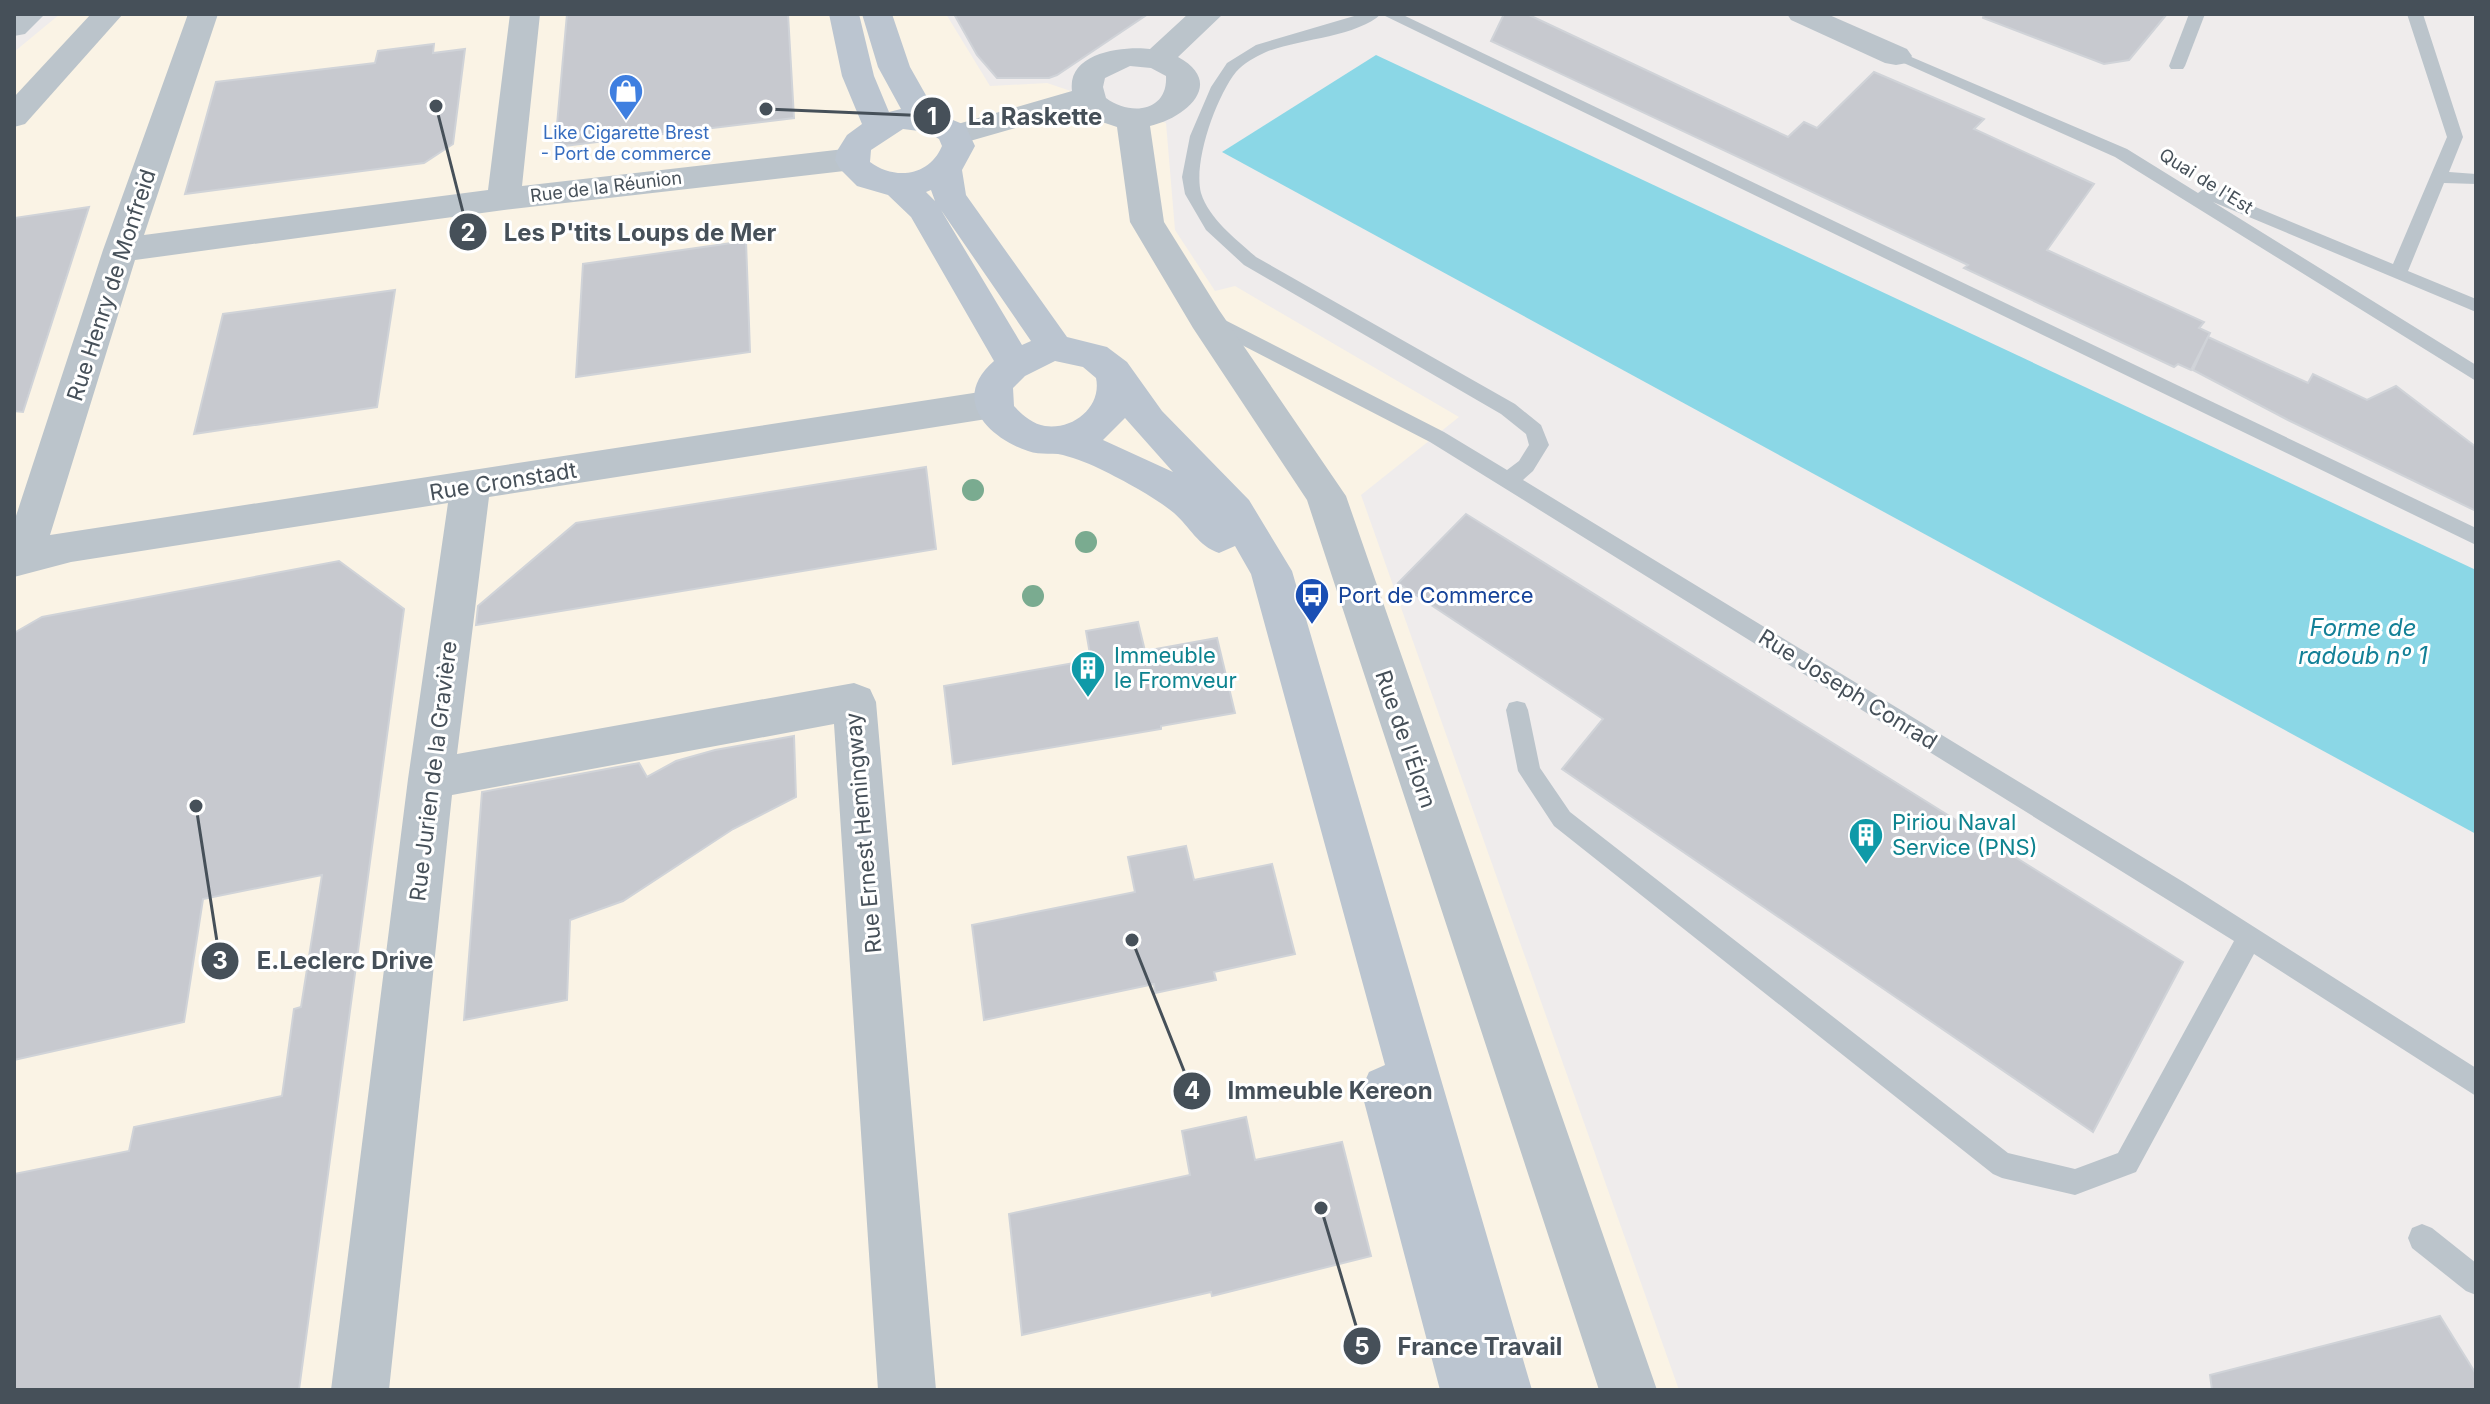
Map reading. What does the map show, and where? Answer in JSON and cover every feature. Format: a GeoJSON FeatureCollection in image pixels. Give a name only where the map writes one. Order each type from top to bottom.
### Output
{"type":"FeatureCollection","features":[{"type":"Feature","properties":{"kind":"main road"},"geometry":{"type":"LineString","coordinates":[[844,14],[858,76],[879,125]]}},
{"type":"Feature","properties":{"kind":"main road"},"geometry":{"type":"LineString","coordinates":[[877,14],[894,67],[923,119]]}},
{"type":"Feature","properties":{"kind":"main road"},"geometry":{"type":"LineString","coordinates":[[900,119],[923,119],[947,127],[956,135],[959,147],[956,159],[946,171],[923,181],[898,185],[867,177],[857,169],[853,159],[855,146],[864,134],[879,125],[900,119]]}},
{"type":"Feature","properties":{"kind":"main road"},"geometry":{"type":"LineString","coordinates":[[946,171],[949,196],[1055,348]]}},
{"type":"Feature","properties":{"kind":"main road"},"geometry":{"type":"LineString","coordinates":[[898,185],[924,210],[1013,362]]}},
{"type":"Feature","properties":{"kind":"main road"},"geometry":{"type":"LineString","coordinates":[[1118,382],[1119,397],[1112,412],[1099,425],[1081,435],[1061,440],[1037,439],[1016,432],[1001,419],[993,404],[994,389],[1001,374],[1013,362],[1033,352],[1055,348],[1077,349],[1096,356],[1110,367],[1148,421],[1235,511],[1271,571],[1503,1390]]}},
{"type":"Feature","properties":{"kind":"main road"},"geometry":{"type":"LineString","coordinates":[[1061,440],[1150,474],[1207,518],[1246,578],[1469,1390]]}},
{"type":"Feature","properties":{"kind":"street"},"geometry":{"type":"LineString","coordinates":[[14,27],[30,14]]}},
{"type":"Feature","properties":{"kind":"street"},"geometry":{"type":"LineString","coordinates":[[14,117],[108,14]]}},
{"type":"Feature","properties":{"kind":"street","name":"Rue Henry de Monfreid"},"geometry":{"type":"LineString","coordinates":[[18,559],[203,14]]}},
{"type":"Feature","properties":{"kind":"street"},"geometry":{"type":"LineString","coordinates":[[504,199],[525,14]]}},
{"type":"Feature","properties":{"kind":"street"},"geometry":{"type":"LineString","coordinates":[[1158,59],[1186,30],[1208,14]]}},
{"type":"Feature","properties":{"kind":"street"},"geometry":{"type":"LineString","coordinates":[[1802,14],[1896,56]]}},
{"type":"Feature","properties":{"kind":"street"},"geometry":{"type":"LineString","coordinates":[[1129,56],[1158,59],[1182,72],[1186,84],[1184,95],[1166,111],[1132,118],[1103,112],[1087,97],[1087,79],[1106,62],[1129,56]]}},
{"type":"Feature","properties":{"kind":"street"},"geometry":{"type":"LineString","coordinates":[[956,135],[1087,97]]}},
{"type":"Feature","properties":{"kind":"street","name":"Rue de l'Élorn"},"geometry":{"type":"LineString","coordinates":[[1132,118],[1147,222],[1206,319],[1326,496],[1628,1390]]}},
{"type":"Feature","properties":{"kind":"street","name":"Rue de la Réunion"},"geometry":{"type":"LineString","coordinates":[[121,250],[504,199],[853,159]]}},
{"type":"Feature","properties":{"kind":"street","name":"Rue Cronstadt"},"geometry":{"type":"LineString","coordinates":[[18,559],[71,546],[470,487],[993,404]]}},
{"type":"Feature","properties":{"kind":"street","name":"Rue Jurien de la Gravière"},"geometry":{"type":"LineString","coordinates":[[360,1390],[431,779],[470,487]]}},
{"type":"Feature","properties":{"kind":"street","name":"Rue Ernest Hemingway"},"geometry":{"type":"LineString","coordinates":[[431,779],[854,702],[907,1390]]}},
{"type":"Feature","properties":{"kind":"lane"},"geometry":{"type":"LineString","coordinates":[[1373,14],[1270,46],[1232,65],[1221,82],[1192,148],[1188,178],[1198,206],[1221,235],[1250,261],[1508,409],[1534,430],[1539,445],[1526,466],[1508,481]]}},
{"type":"Feature","properties":{"kind":"lane"},"geometry":{"type":"LineString","coordinates":[[1389,14],[2476,537]]}},
{"type":"Feature","properties":{"kind":"lane"},"geometry":{"type":"LineString","coordinates":[[2177,66],[2197,14]]}},
{"type":"Feature","properties":{"kind":"lane"},"geometry":{"type":"LineString","coordinates":[[2398,273],[2455,137],[2415,14]]}},
{"type":"Feature","properties":{"kind":"lane","name":"Quai de l'Est"},"geometry":{"type":"LineString","coordinates":[[1896,56],[2121,153],[2476,374]]}},
{"type":"Feature","properties":{"kind":"lane"},"geometry":{"type":"LineString","coordinates":[[2146,167],[2476,306]]}},
{"type":"Feature","properties":{"kind":"lane"},"geometry":{"type":"LineString","coordinates":[[2439,177],[2476,179]]}},
{"type":"Feature","properties":{"kind":"lane","name":"Rue Joseph Conrad"},"geometry":{"type":"LineString","coordinates":[[1206,319],[1437,437],[2250,937],[2476,1083]]}},
{"type":"Feature","properties":{"kind":"lane"},"geometry":{"type":"LineString","coordinates":[[1517,710],[1529,771],[1562,819],[2002,1165],[2075,1182],[2127,1163],[2250,937]]}},
{"type":"Feature","properties":{"kind":"lane"},"geometry":{"type":"LineString","coordinates":[[2422,1238],[2476,1281]]}},
{"type":"Feature","properties":{"kind":"shaded area"},"geometry":{"type":"Polygon","coordinates":[[[60,14],[946,14],[990,86],[1047,83],[1166,123],[1175,230],[1215,291],[1235,286],[1459,417],[1361,495],[1679,1390],[14,1390],[14,52],[60,14]]]}},
{"type":"Feature","properties":{"kind":"water","name":"Forme de radoub nº 1"},"geometry":{"type":"Polygon","coordinates":[[[1376,55],[2476,570],[2476,834],[1222,152],[1376,55]]]}},
{"type":"Feature","properties":{"kind":"building"},"geometry":{"type":"Polygon","coordinates":[[[567,14],[788,14],[794,118],[555,147],[567,14]]]}},
{"type":"Feature","properties":{"kind":"building"},"geometry":{"type":"Polygon","coordinates":[[[954,14],[1148,14],[1057,75],[1049,78],[997,78],[977,55],[954,14]]]}},
{"type":"Feature","properties":{"kind":"building"},"geometry":{"type":"Polygon","coordinates":[[[1504,14],[1527,14],[1788,137],[1804,122],[1817,128],[1874,72],[1984,119],[1974,129],[2094,184],[2047,250],[2204,322],[2199,328],[2210,333],[2191,370],[2178,364],[2174,367],[1964,268],[1968,265],[1491,41],[1504,14]]]}},
{"type":"Feature","properties":{"kind":"building"},"geometry":{"type":"Polygon","coordinates":[[[1984,14],[2167,14],[2129,60],[2104,64],[1983,18],[1984,14]]]}},
{"type":"Feature","properties":{"kind":"building"},"geometry":{"type":"Polygon","coordinates":[[[434,44],[433,53],[465,49],[453,144],[424,163],[185,194],[216,82],[375,63],[378,51],[434,44]]]}},
{"type":"Feature","properties":{"kind":"building"},"geometry":{"type":"Polygon","coordinates":[[[89,207],[23,412],[14,411],[14,218],[89,207]]]}},
{"type":"Feature","properties":{"kind":"building"},"geometry":{"type":"Polygon","coordinates":[[[746,241],[750,352],[576,377],[583,264],[746,241]]]}},
{"type":"Feature","properties":{"kind":"building"},"geometry":{"type":"Polygon","coordinates":[[[395,290],[377,407],[194,434],[223,314],[395,290]]]}},
{"type":"Feature","properties":{"kind":"building"},"geometry":{"type":"Polygon","coordinates":[[[2208,337],[2308,383],[2313,374],[2367,400],[2396,386],[2476,447],[2476,511],[2193,370],[2208,337]]]}},
{"type":"Feature","properties":{"kind":"building"},"geometry":{"type":"Polygon","coordinates":[[[926,467],[936,549],[476,625],[478,606],[576,523],[926,467]]]}},
{"type":"Feature","properties":{"kind":"building","name":"Piriou Naval Service (PNS)"},"geometry":{"type":"Polygon","coordinates":[[[1466,514],[2183,962],[2093,1132],[1562,769],[1603,719],[1398,583],[1466,514]]]}},
{"type":"Feature","properties":{"kind":"building"},"geometry":{"type":"Polygon","coordinates":[[[339,561],[404,609],[299,1390],[14,1390],[14,1174],[129,1151],[134,1127],[282,1096],[294,1009],[301,1007],[322,875],[203,899],[184,1022],[14,1060],[14,633],[42,617],[339,561]]]}},
{"type":"Feature","properties":{"kind":"building","name":"Immeuble le Fromveur"},"geometry":{"type":"Polygon","coordinates":[[[1138,622],[1145,651],[1217,638],[1235,713],[1161,726],[1161,729],[953,764],[944,686],[1091,660],[1086,631],[1138,622]]]}},
{"type":"Feature","properties":{"kind":"building"},"geometry":{"type":"Polygon","coordinates":[[[794,736],[796,797],[733,829],[623,901],[570,920],[567,1000],[464,1020],[482,792],[639,763],[647,777],[676,761],[715,750],[794,736]]]}},
{"type":"Feature","properties":{"kind":"building"},"geometry":{"type":"Polygon","coordinates":[[[1186,846],[1194,880],[1272,864],[1295,954],[1214,972],[1216,980],[1155,993],[1154,984],[984,1020],[972,925],[1135,892],[1128,857],[1186,846]]]}},
{"type":"Feature","properties":{"kind":"building"},"geometry":{"type":"Polygon","coordinates":[[[1246,1117],[1255,1160],[1342,1142],[1371,1256],[1212,1296],[1211,1292],[1022,1335],[1009,1214],[1190,1175],[1182,1131],[1246,1117]]]}},
{"type":"Feature","properties":{"kind":"building"},"geometry":{"type":"Polygon","coordinates":[[[2440,1316],[2476,1374],[2476,1390],[2212,1390],[2210,1375],[2440,1316]]]}},
{"type":"Feature","properties":{"kind":"place","name":"Les P'tits Loups de Mer"},"geometry":{"type":"Point","coordinates":[436,106]}},
{"type":"Feature","properties":{"kind":"place","name":"La Raskette"},"geometry":{"type":"Point","coordinates":[766,109]}},
{"type":"Feature","properties":{"kind":"place","name":"Like Cigarette Brest - Port de commerce"},"geometry":{"type":"Point","coordinates":[626,122]}},
{"type":"Feature","properties":{"kind":"place","name":"Port de Commerce"},"geometry":{"type":"Point","coordinates":[1312,626]}},
{"type":"Feature","properties":{"kind":"place","name":"Immeuble le Fromveur"},"geometry":{"type":"Point","coordinates":[1088,699]}},
{"type":"Feature","properties":{"kind":"place","name":"E.Leclerc Drive"},"geometry":{"type":"Point","coordinates":[196,806]}},
{"type":"Feature","properties":{"kind":"place","name":"Piriou Naval Service (PNS)"},"geometry":{"type":"Point","coordinates":[1866,866]}},
{"type":"Feature","properties":{"kind":"place","name":"Immeuble Kereon"},"geometry":{"type":"Point","coordinates":[1132,940]}},
{"type":"Feature","properties":{"kind":"place","name":"France Travail"},"geometry":{"type":"Point","coordinates":[1321,1208]}}]}
